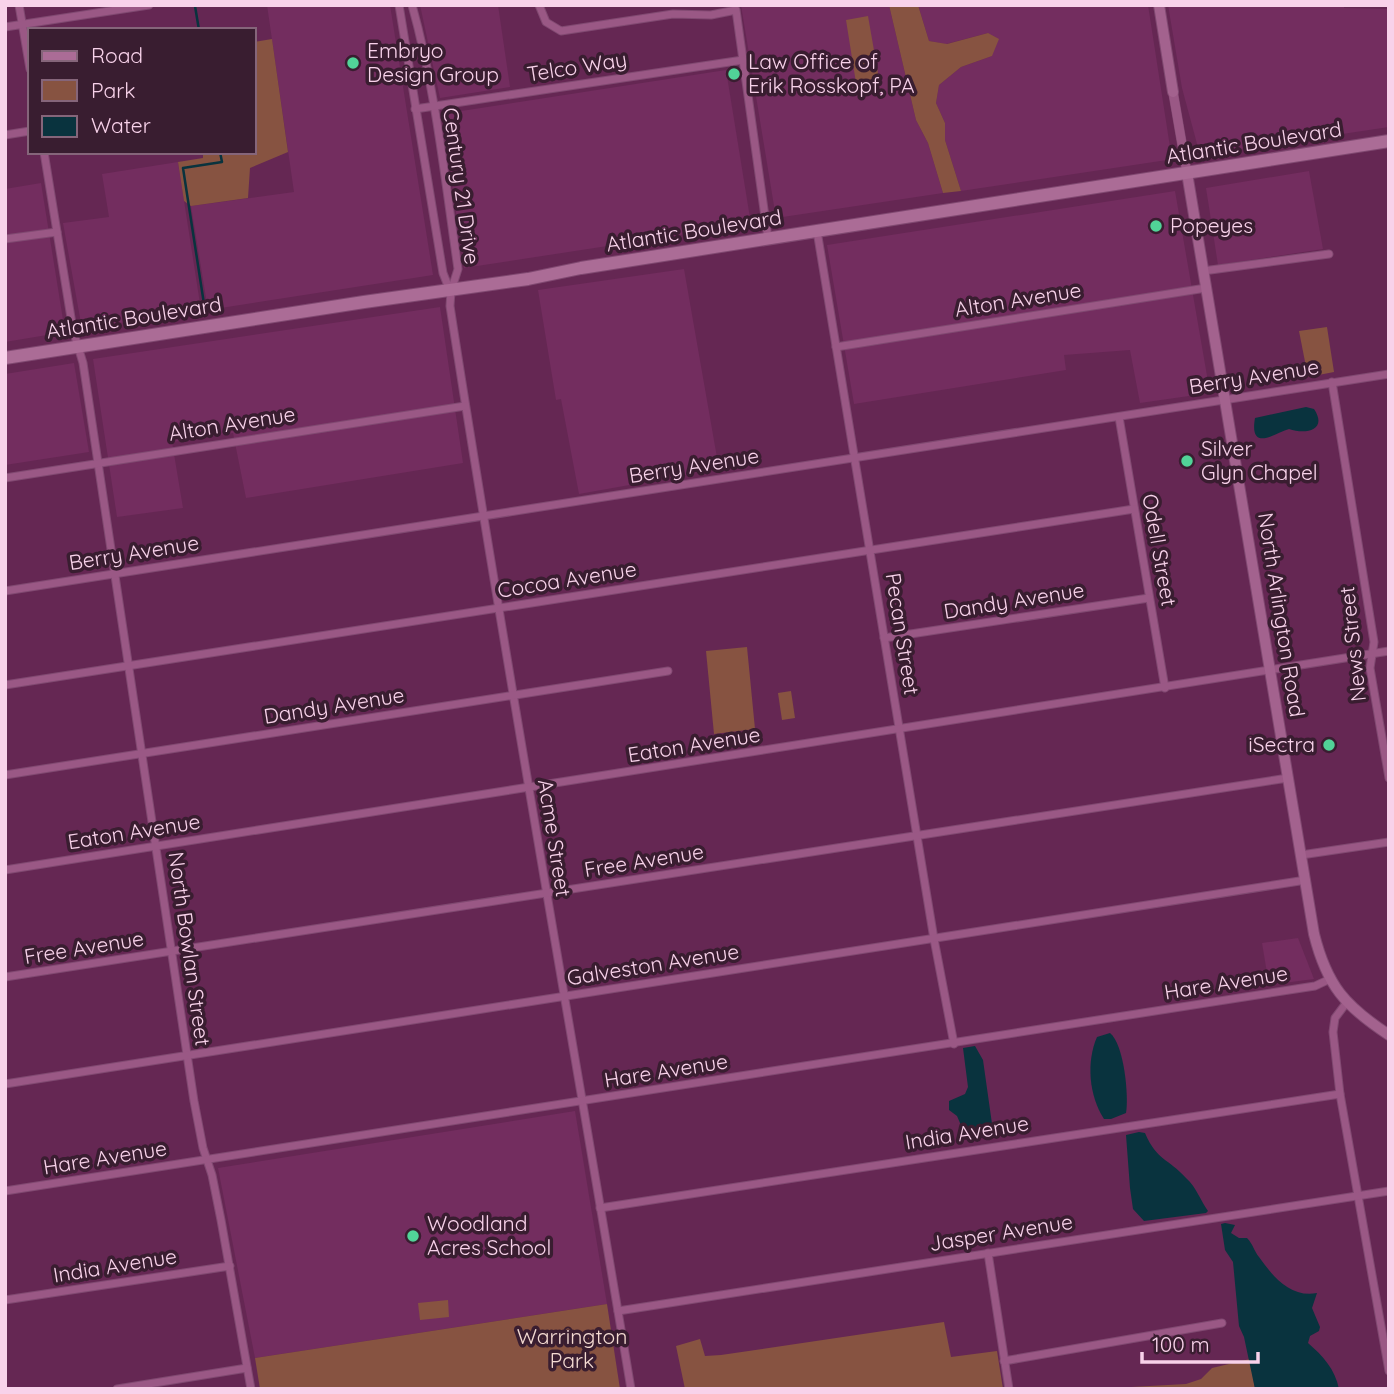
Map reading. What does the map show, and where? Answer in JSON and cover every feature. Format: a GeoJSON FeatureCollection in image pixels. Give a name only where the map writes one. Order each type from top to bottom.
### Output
{"type":"FeatureCollection","features":[{"type":"Feature","properties":{"kind":"main road"},"geometry":{"type":"LineString","coordinates":[[1159,5],[1173,92]]}},
{"type":"Feature","properties":{"kind":"main road","name":"Atlantic Boulevard"},"geometry":{"type":"LineString","coordinates":[[5,358],[528,279],[574,269],[1389,141]]}},
{"type":"Feature","properties":{"kind":"main road","name":"North Arlington Road"},"geometry":{"type":"LineString","coordinates":[[1187,173],[1314,934],[1330,979],[1347,1002],[1365,1020],[1389,1035]]}},
{"type":"Feature","properties":{"kind":"street"},"geometry":{"type":"LineString","coordinates":[[19,5],[28,56]]}},
{"type":"Feature","properties":{"kind":"street"},"geometry":{"type":"LineString","coordinates":[[5,27],[149,5]]}},
{"type":"Feature","properties":{"kind":"street","name":"Century 21 Drive"},"geometry":{"type":"LineString","coordinates":[[399,5],[443,273],[451,291]]}},
{"type":"Feature","properties":{"kind":"street","name":"Century 21 Drive"},"geometry":{"type":"LineString","coordinates":[[412,5],[433,107],[458,270],[451,291]]}},
{"type":"Feature","properties":{"kind":"street"},"geometry":{"type":"LineString","coordinates":[[539,5],[546,22],[561,31],[672,10],[711,15],[736,10],[768,239]]}},
{"type":"Feature","properties":{"kind":"street","name":"Telco Way"},"geometry":{"type":"LineString","coordinates":[[415,109],[743,60]]}},
{"type":"Feature","properties":{"kind":"street"},"geometry":{"type":"LineString","coordinates":[[1173,92],[1187,173]]}},
{"type":"Feature","properties":{"kind":"street"},"geometry":{"type":"LineString","coordinates":[[5,135],[28,131]]}},
{"type":"Feature","properties":{"kind":"street","name":"North Bowlan Street"},"geometry":{"type":"LineString","coordinates":[[44,154],[83,363],[187,1055],[201,1136],[230,1266],[251,1389]]}},
{"type":"Feature","properties":{"kind":"street","name":"Pecan Street"},"geometry":{"type":"LineString","coordinates":[[817,231],[934,939],[954,1044]]}},
{"type":"Feature","properties":{"kind":"street"},"geometry":{"type":"LineString","coordinates":[[5,239],[57,232]]}},
{"type":"Feature","properties":{"kind":"street"},"geometry":{"type":"LineString","coordinates":[[1203,271],[1329,254]]}},
{"type":"Feature","properties":{"kind":"street","name":"Alton Avenue"},"geometry":{"type":"LineString","coordinates":[[836,347],[1206,288]]}},
{"type":"Feature","properties":{"kind":"street","name":"Acme Street"},"geometry":{"type":"LineString","coordinates":[[451,291],[450,306],[512,696],[631,1389]]}},
{"type":"Feature","properties":{"kind":"street","name":"Berry Avenue"},"geometry":{"type":"LineString","coordinates":[[5,591],[1389,374]]}},
{"type":"Feature","properties":{"kind":"street","name":"News Street"},"geometry":{"type":"LineString","coordinates":[[1332,382],[1374,642],[1370,668],[1389,778]]}},
{"type":"Feature","properties":{"kind":"street","name":"Alton Avenue"},"geometry":{"type":"LineString","coordinates":[[5,478],[465,405]]}},
{"type":"Feature","properties":{"kind":"street","name":"Odell Street"},"geometry":{"type":"LineString","coordinates":[[1119,417],[1165,688]]}},
{"type":"Feature","properties":{"kind":"street","name":"Cocoa Avenue"},"geometry":{"type":"LineString","coordinates":[[5,685],[1134,509]]}},
{"type":"Feature","properties":{"kind":"street","name":"Dandy Avenue"},"geometry":{"type":"LineString","coordinates":[[884,638],[1149,598]]}},
{"type":"Feature","properties":{"kind":"street","name":"Eaton Avenue"},"geometry":{"type":"LineString","coordinates":[[5,870],[1389,651]]}},
{"type":"Feature","properties":{"kind":"street","name":"Dandy Avenue"},"geometry":{"type":"LineString","coordinates":[[5,775],[668,671]]}},
{"type":"Feature","properties":{"kind":"street","name":"Free Avenue"},"geometry":{"type":"LineString","coordinates":[[5,978],[1288,778]]}},
{"type":"Feature","properties":{"kind":"street"},"geometry":{"type":"LineString","coordinates":[[1301,855],[1389,842]]}},
{"type":"Feature","properties":{"kind":"street","name":"Galveston Avenue"},"geometry":{"type":"LineString","coordinates":[[5,1084],[1306,880]]}},
{"type":"Feature","properties":{"kind":"street","name":"Hare Avenue"},"geometry":{"type":"LineString","coordinates":[[5,1191],[954,1044],[1315,986],[1330,979]]}},
{"type":"Feature","properties":{"kind":"street"},"geometry":{"type":"LineString","coordinates":[[1347,1002],[1333,1025],[1340,1094],[1389,1371]]}},
{"type":"Feature","properties":{"kind":"street","name":"India Avenue"},"geometry":{"type":"LineString","coordinates":[[600,1208],[1340,1094]]}},
{"type":"Feature","properties":{"kind":"street","name":"Jasper Avenue"},"geometry":{"type":"LineString","coordinates":[[618,1311],[1389,1191]]}},
{"type":"Feature","properties":{"kind":"street"},"geometry":{"type":"LineString","coordinates":[[988,1252],[1009,1389]]}},
{"type":"Feature","properties":{"kind":"street","name":"India Avenue"},"geometry":{"type":"LineString","coordinates":[[5,1300],[230,1266]]}},
{"type":"Feature","properties":{"kind":"street"},"geometry":{"type":"LineString","coordinates":[[1004,1361],[1222,1323]]}},
{"type":"Feature","properties":{"kind":"street"},"geometry":{"type":"LineString","coordinates":[[117,1389],[247,1368]]}},
{"type":"Feature","properties":{"kind":"shaded area"},"geometry":{"type":"Polygon","coordinates":[[[267,5],[390,5],[433,275],[208,310],[191,206],[294,192],[267,5]]]}},
{"type":"Feature","properties":{"kind":"shaded area"},"geometry":{"type":"Polygon","coordinates":[[[420,5],[498,5],[510,87],[440,98],[420,5]]]}},
{"type":"Feature","properties":{"kind":"shaded area"},"geometry":{"type":"Polygon","coordinates":[[[741,5],[889,5],[916,120],[928,143],[943,193],[776,218],[741,5]]]}},
{"type":"Feature","properties":{"kind":"shaded area"},"geometry":{"type":"Polygon","coordinates":[[[918,5],[1148,5],[1170,147],[1167,160],[961,191],[945,140],[945,123],[936,103],[939,85],[961,67],[992,56],[988,33],[946,44],[929,41],[918,5]]]}},
{"type":"Feature","properties":{"kind":"shaded area"},"geometry":{"type":"Polygon","coordinates":[[[1168,5],[1344,5],[1344,8],[1389,9],[1389,127],[1200,155],[1182,88],[1168,5]]]}},
{"type":"Feature","properties":{"kind":"shaded area"},"geometry":{"type":"Polygon","coordinates":[[[726,70],[751,224],[464,268],[442,114],[726,70]]]}},
{"type":"Feature","properties":{"kind":"shaded area"},"geometry":{"type":"Polygon","coordinates":[[[178,162],[201,310],[82,329],[63,223],[109,217],[102,174],[178,162]]]}},
{"type":"Feature","properties":{"kind":"shaded area"},"geometry":{"type":"Polygon","coordinates":[[[1309,171],[1323,249],[1218,265],[1206,188],[1309,171]]]}},
{"type":"Feature","properties":{"kind":"shaded area"},"geometry":{"type":"Polygon","coordinates":[[[41,183],[65,332],[5,342],[5,189],[41,183]]]}},
{"type":"Feature","properties":{"kind":"shaded area"},"geometry":{"type":"Polygon","coordinates":[[[1175,191],[1210,393],[1140,403],[1130,350],[1064,355],[1066,370],[854,404],[827,245],[1175,191]]]}},
{"type":"Feature","properties":{"kind":"shaded area"},"geometry":{"type":"Polygon","coordinates":[[[684,269],[719,469],[579,494],[561,399],[556,400],[538,290],[684,269]]]}},
{"type":"Feature","properties":{"kind":"shaded area"},"geometry":{"type":"Polygon","coordinates":[[[440,307],[463,463],[246,498],[233,433],[172,442],[183,508],[117,517],[93,359],[440,307]]]}},
{"type":"Feature","properties":{"kind":"shaded area"},"geometry":{"type":"Polygon","coordinates":[[[74,363],[89,452],[5,465],[5,374],[74,363]]]}},
{"type":"Feature","properties":{"kind":"shaded area"},"geometry":{"type":"Polygon","coordinates":[[[1298,938],[1314,979],[1269,985],[1262,943],[1298,938]]]}},
{"type":"Feature","properties":{"kind":"shaded area","name":"Woodland Acres School"},"geometry":{"type":"Polygon","coordinates":[[[575,1111],[607,1304],[255,1358],[218,1168],[575,1111]]]}},
{"type":"Feature","properties":{"kind":"green space"},"geometry":{"type":"Polygon","coordinates":[[[889,5],[918,5],[929,41],[947,44],[988,33],[999,39],[992,56],[961,67],[939,85],[936,103],[945,123],[945,140],[961,191],[943,193],[928,143],[916,120],[889,5]]]}},
{"type":"Feature","properties":{"kind":"green space"},"geometry":{"type":"Polygon","coordinates":[[[868,16],[879,79],[856,83],[846,20],[868,16]]]}},
{"type":"Feature","properties":{"kind":"green space"},"geometry":{"type":"Polygon","coordinates":[[[272,39],[288,152],[250,168],[248,198],[191,206],[184,201],[178,162],[203,158],[203,154],[256,154],[256,42],[272,39]]]}},
{"type":"Feature","properties":{"kind":"green space"},"geometry":{"type":"Polygon","coordinates":[[[1327,327],[1334,372],[1308,377],[1299,331],[1327,327]]]}},
{"type":"Feature","properties":{"kind":"green space"},"geometry":{"type":"Polygon","coordinates":[[[747,647],[755,729],[714,734],[706,651],[747,647]]]}},
{"type":"Feature","properties":{"kind":"green space"},"geometry":{"type":"Polygon","coordinates":[[[791,691],[795,718],[782,720],[778,693],[791,691]]]}},
{"type":"Feature","properties":{"kind":"green space"},"geometry":{"type":"Polygon","coordinates":[[[448,1300],[449,1317],[420,1320],[418,1303],[448,1300]]]}},
{"type":"Feature","properties":{"kind":"green space","name":"Warrington Park"},"geometry":{"type":"Polygon","coordinates":[[[607,1304],[620,1389],[260,1389],[255,1358],[607,1304]]]}},
{"type":"Feature","properties":{"kind":"green space"},"geometry":{"type":"Polygon","coordinates":[[[944,1322],[951,1357],[997,1351],[1003,1389],[685,1389],[676,1346],[700,1339],[705,1356],[721,1355],[944,1322]]]}},
{"type":"Feature","properties":{"kind":"green space"},"geometry":{"type":"Polygon","coordinates":[[[1250,1359],[1255,1389],[1130,1389],[1186,1384],[1201,1379],[1212,1368],[1250,1359]]]}},
{"type":"Feature","properties":{"kind":"water"},"geometry":{"type":"Polygon","coordinates":[[[1306,407],[1314,409],[1318,416],[1317,426],[1313,429],[1289,429],[1264,438],[1256,435],[1255,418],[1306,407]]]}},
{"type":"Feature","properties":{"kind":"water"},"geometry":{"type":"Polygon","coordinates":[[[1110,1033],[1122,1059],[1127,1105],[1126,1113],[1104,1119],[1092,1090],[1090,1068],[1097,1037],[1110,1033]]]}},
{"type":"Feature","properties":{"kind":"water"},"geometry":{"type":"Polygon","coordinates":[[[975,1046],[983,1060],[993,1131],[992,1136],[971,1139],[966,1137],[957,1116],[949,1110],[949,1101],[965,1094],[968,1087],[963,1048],[975,1046]]]}},
{"type":"Feature","properties":{"kind":"water"},"geometry":{"type":"Polygon","coordinates":[[[1145,1133],[1158,1154],[1190,1182],[1208,1211],[1206,1213],[1144,1221],[1133,1209],[1126,1135],[1145,1133]]]}},
{"type":"Feature","properties":{"kind":"water"},"geometry":{"type":"Polygon","coordinates":[[[1221,1224],[1235,1225],[1231,1233],[1239,1238],[1247,1238],[1264,1264],[1284,1284],[1299,1292],[1317,1293],[1312,1308],[1320,1327],[1319,1331],[1310,1336],[1308,1343],[1328,1363],[1339,1389],[1255,1389],[1244,1337],[1239,1326],[1233,1262],[1225,1250],[1221,1224]]]}},
{"type":"Feature","properties":{"kind":"waterway"},"geometry":{"type":"LineString","coordinates":[[195,6],[199,28]]}},
{"type":"Feature","properties":{"kind":"waterway"},"geometry":{"type":"LineString","coordinates":[[204,304],[183,168],[222,162],[220,154]]}},
{"type":"Feature","properties":{"kind":"place","name":"Embryo Design Group"},"geometry":{"type":"Point","coordinates":[353,63]}},
{"type":"Feature","properties":{"kind":"place","name":"Law Office of Erik Rosskopf, PA"},"geometry":{"type":"Point","coordinates":[734,74]}},
{"type":"Feature","properties":{"kind":"place","name":"Popeyes"},"geometry":{"type":"Point","coordinates":[1156,226]}},
{"type":"Feature","properties":{"kind":"place","name":"Silver Glyn Chapel"},"geometry":{"type":"Point","coordinates":[1187,461]}},
{"type":"Feature","properties":{"kind":"place","name":"iSectra"},"geometry":{"type":"Point","coordinates":[1329,745]}},
{"type":"Feature","properties":{"kind":"place","name":"Woodland Acres School"},"geometry":{"type":"Point","coordinates":[413,1236]}}]}
